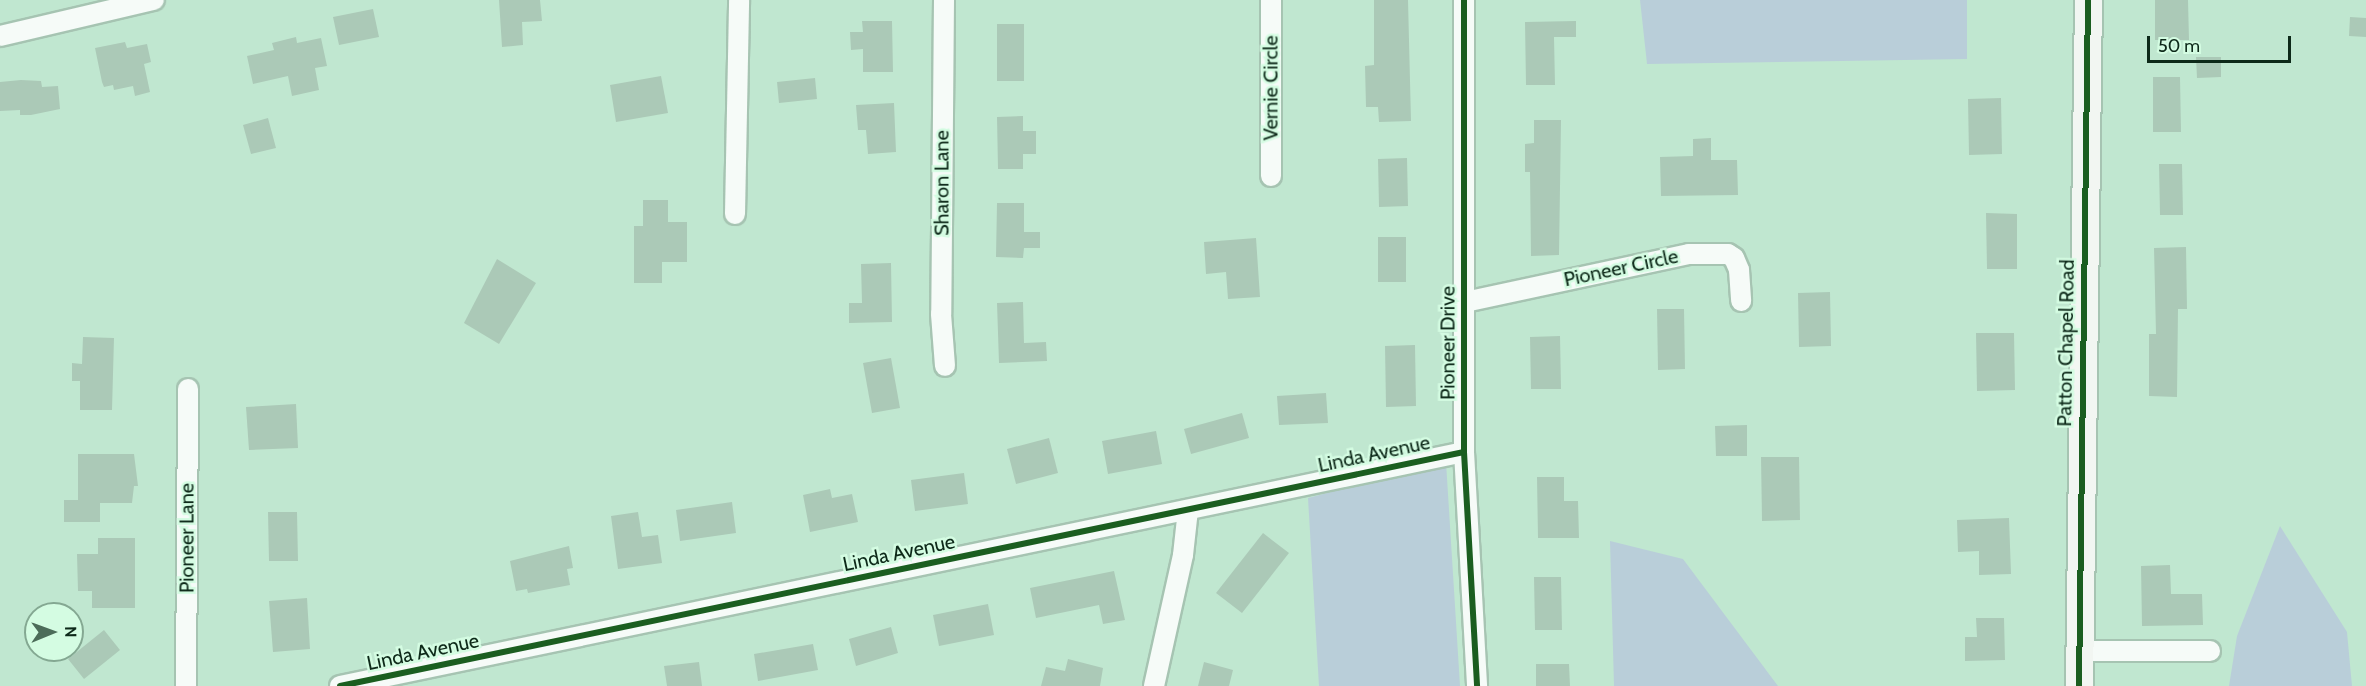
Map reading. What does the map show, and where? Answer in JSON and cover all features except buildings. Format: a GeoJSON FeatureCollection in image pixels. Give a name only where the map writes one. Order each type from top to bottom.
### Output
{"type":"FeatureCollection","features":[{"type":"Feature","properties":{"kind":"street"},"geometry":{"type":"LineString","coordinates":[[0,36],[154,0]]}},
{"type":"Feature","properties":{"kind":"street"},"geometry":{"type":"LineString","coordinates":[[735,213],[739,0]]}},
{"type":"Feature","properties":{"kind":"street","name":"Sharon Lane"},"geometry":{"type":"LineString","coordinates":[[944,0],[941,314],[945,366]]}},
{"type":"Feature","properties":{"kind":"street","name":"Vernie Circle"},"geometry":{"type":"LineString","coordinates":[[1271,0],[1271,176]]}},
{"type":"Feature","properties":{"kind":"street","name":"Pioneer Drive"},"geometry":{"type":"LineString","coordinates":[[1464,0],[1464,452],[1477,686]]}},
{"type":"Feature","properties":{"kind":"street","name":"Patton Chapel Road"},"geometry":{"type":"LineString","coordinates":[[2079,686],[2088,0]]}},
{"type":"Feature","properties":{"kind":"street","name":"Pioneer Circle"},"geometry":{"type":"LineString","coordinates":[[1465,302],[1655,259],[1709,254],[1728,254],[1734,258],[1741,301]]}},
{"type":"Feature","properties":{"kind":"street","name":"Pioneer Lane"},"geometry":{"type":"LineString","coordinates":[[186,686],[188,389]]}},
{"type":"Feature","properties":{"kind":"street","name":"Linda Avenue"},"geometry":{"type":"LineString","coordinates":[[340,686],[1464,452]]}},
{"type":"Feature","properties":{"kind":"street"},"geometry":{"type":"LineString","coordinates":[[1154,686],[1183,555],[1188,510]]}},
{"type":"Feature","properties":{"kind":"street"},"geometry":{"type":"LineString","coordinates":[[2078,651],[2210,651]]}},
{"type":"Feature","properties":{"kind":"shaded area"},"geometry":{"type":"Polygon","coordinates":[[[1640,0],[1967,0],[1967,59],[1647,64],[1640,0]]]}},
{"type":"Feature","properties":{"kind":"shaded area"},"geometry":{"type":"Polygon","coordinates":[[[1446,462],[1460,686],[1319,686],[1308,498],[1446,462]]]}},
{"type":"Feature","properties":{"kind":"shaded area"},"geometry":{"type":"Polygon","coordinates":[[[2280,526],[2347,632],[2352,686],[2229,686],[2237,636],[2280,526]]]}},
{"type":"Feature","properties":{"kind":"shaded area"},"geometry":{"type":"Polygon","coordinates":[[[1610,541],[1683,559],[1778,686],[1614,686],[1610,541]]]}},
{"type":"Feature","properties":{"kind":"cycle path"},"geometry":{"type":"LineString","coordinates":[[1464,0],[1464,452],[1477,686]]}},
{"type":"Feature","properties":{"kind":"cycle path"},"geometry":{"type":"LineString","coordinates":[[2079,686],[2088,0]]}},
{"type":"Feature","properties":{"kind":"cycle path"},"geometry":{"type":"LineString","coordinates":[[340,686],[1464,452]]}}]}
